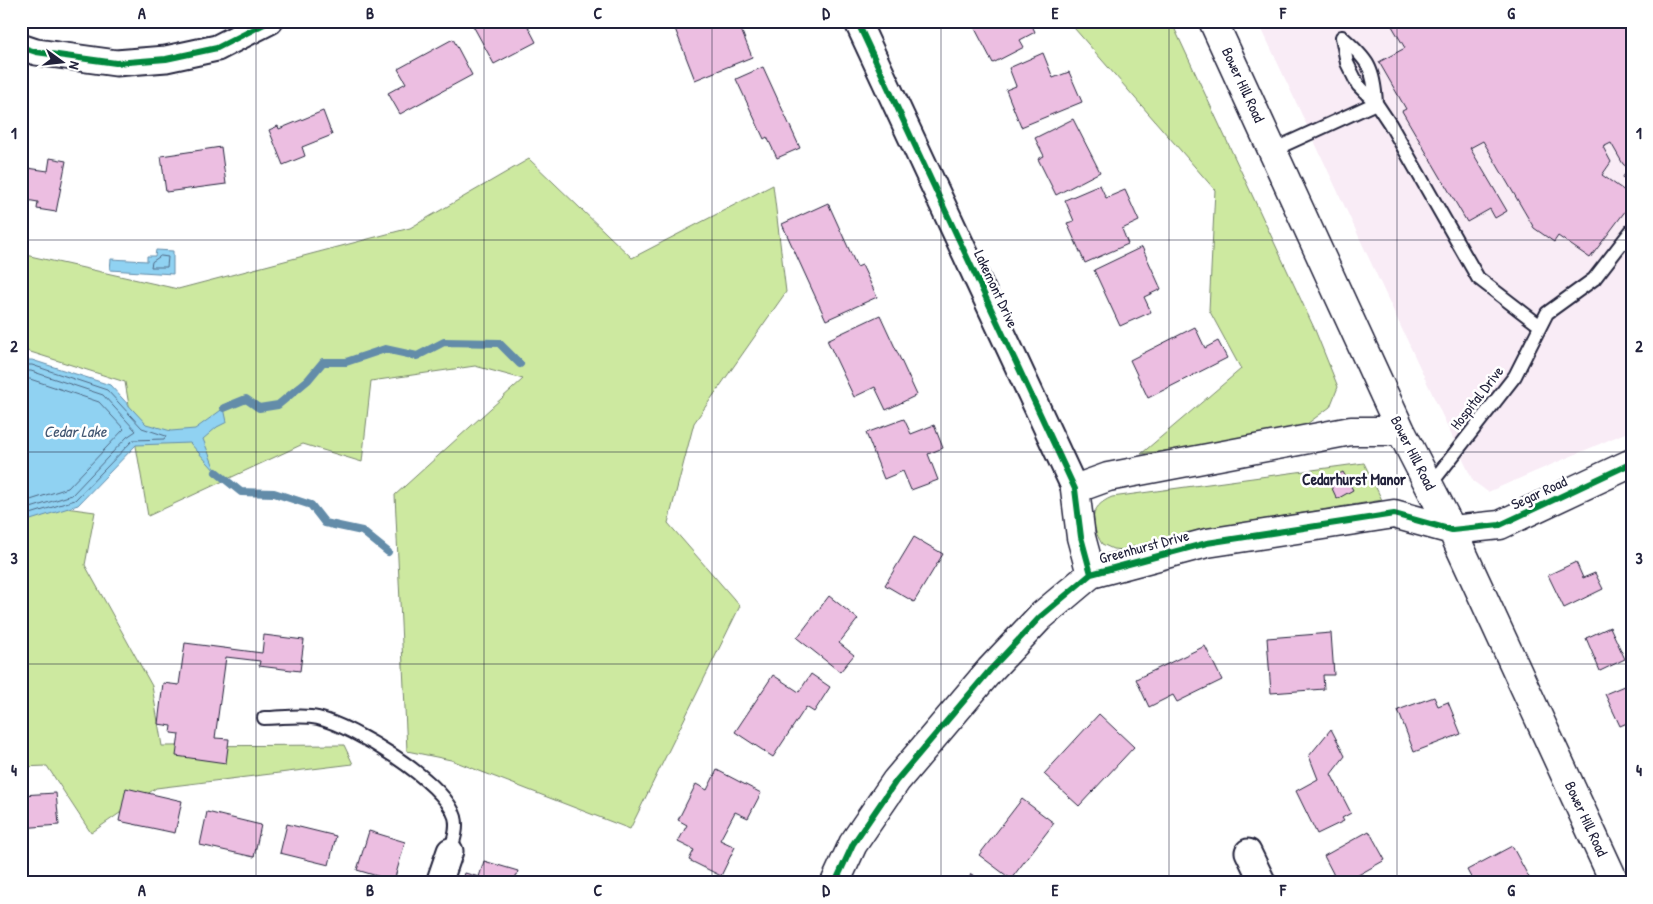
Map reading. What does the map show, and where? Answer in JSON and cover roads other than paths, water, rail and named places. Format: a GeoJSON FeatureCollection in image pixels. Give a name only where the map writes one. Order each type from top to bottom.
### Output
{"type":"FeatureCollection","features":[{"type":"Feature","properties":{"kind":"street"},"geometry":{"type":"LineString","coordinates":[[21,47],[36,52],[116,63],[166,59],[217,48],[270,21]]}},
{"type":"Feature","properties":{"kind":"street","name":"Lakemont Drive"},"geometry":{"type":"LineString","coordinates":[[857,21],[1075,489],[1081,537],[1092,574]]}},
{"type":"Feature","properties":{"kind":"street","name":"Bower Hill Road"},"geometry":{"type":"LineString","coordinates":[[1213,21],[1401,431],[1452,530],[1616,883]]}},
{"type":"Feature","properties":{"kind":"street"},"geometry":{"type":"LineString","coordinates":[[1075,489],[1108,477],[1351,431],[1401,431]]}},
{"type":"Feature","properties":{"kind":"street","name":"Segar Road"},"geometry":{"type":"LineString","coordinates":[[1452,530],[1500,525],[1632,463]]}},
{"type":"Feature","properties":{"kind":"street","name":"Greenhurst Drive"},"geometry":{"type":"LineString","coordinates":[[835,883],[853,844],[902,773],[990,670],[1040,617],[1092,574],[1207,543],[1394,514],[1452,530]]}},
{"type":"Feature","properties":{"kind":"street"},"geometry":{"type":"LineString","coordinates":[[439,883],[450,851]]}},
{"type":"Feature","properties":{"kind":"street"},"geometry":{"type":"LineString","coordinates":[[1248,852],[1264,883]]}},
{"type":"Feature","properties":{"kind":"lane"},"geometry":{"type":"LineString","coordinates":[[1273,150],[1376,103],[1478,278],[1539,325]]}},
{"type":"Feature","properties":{"kind":"lane","name":"Hospital Drive"},"geometry":{"type":"LineString","coordinates":[[1430,485],[1515,376],[1526,357],[1539,325],[1556,304],[1594,279],[1632,230]]}},
{"type":"Feature","properties":{"kind":"lane"},"geometry":{"type":"LineString","coordinates":[[264,718],[317,718],[334,723],[350,730],[418,772],[444,797],[455,817],[456,835],[450,851]]}},
{"type":"Feature","properties":{"kind":"water"},"geometry":{"type":"Polygon","coordinates":[[[156,250],[173,251],[173,274],[110,270],[111,259],[147,261],[147,256],[155,256],[156,250]]]}},
{"type":"Feature","properties":{"kind":"water","name":"Cedar Lake"},"geometry":{"type":"Polygon","coordinates":[[[21,360],[32,360],[110,385],[146,424],[171,431],[195,429],[224,408],[227,422],[217,427],[203,439],[216,472],[190,443],[136,445],[78,505],[21,523],[21,360]]]}},
{"type":"Feature","properties":{"kind":"waterway"},"geometry":{"type":"LineString","coordinates":[[224,408],[246,399],[259,408],[278,405],[308,380],[323,362],[346,362],[385,349],[417,356],[444,342],[499,343],[520,364]]}},
{"type":"Feature","properties":{"kind":"waterway"},"geometry":{"type":"LineString","coordinates":[[216,472],[241,492],[274,493],[311,505],[325,523],[362,531],[388,552]]}},
{"type":"Feature","properties":{"kind":"district","name":"Cedarhurst Manor"},"geometry":{"type":"Point","coordinates":[1354,479]}}]}
